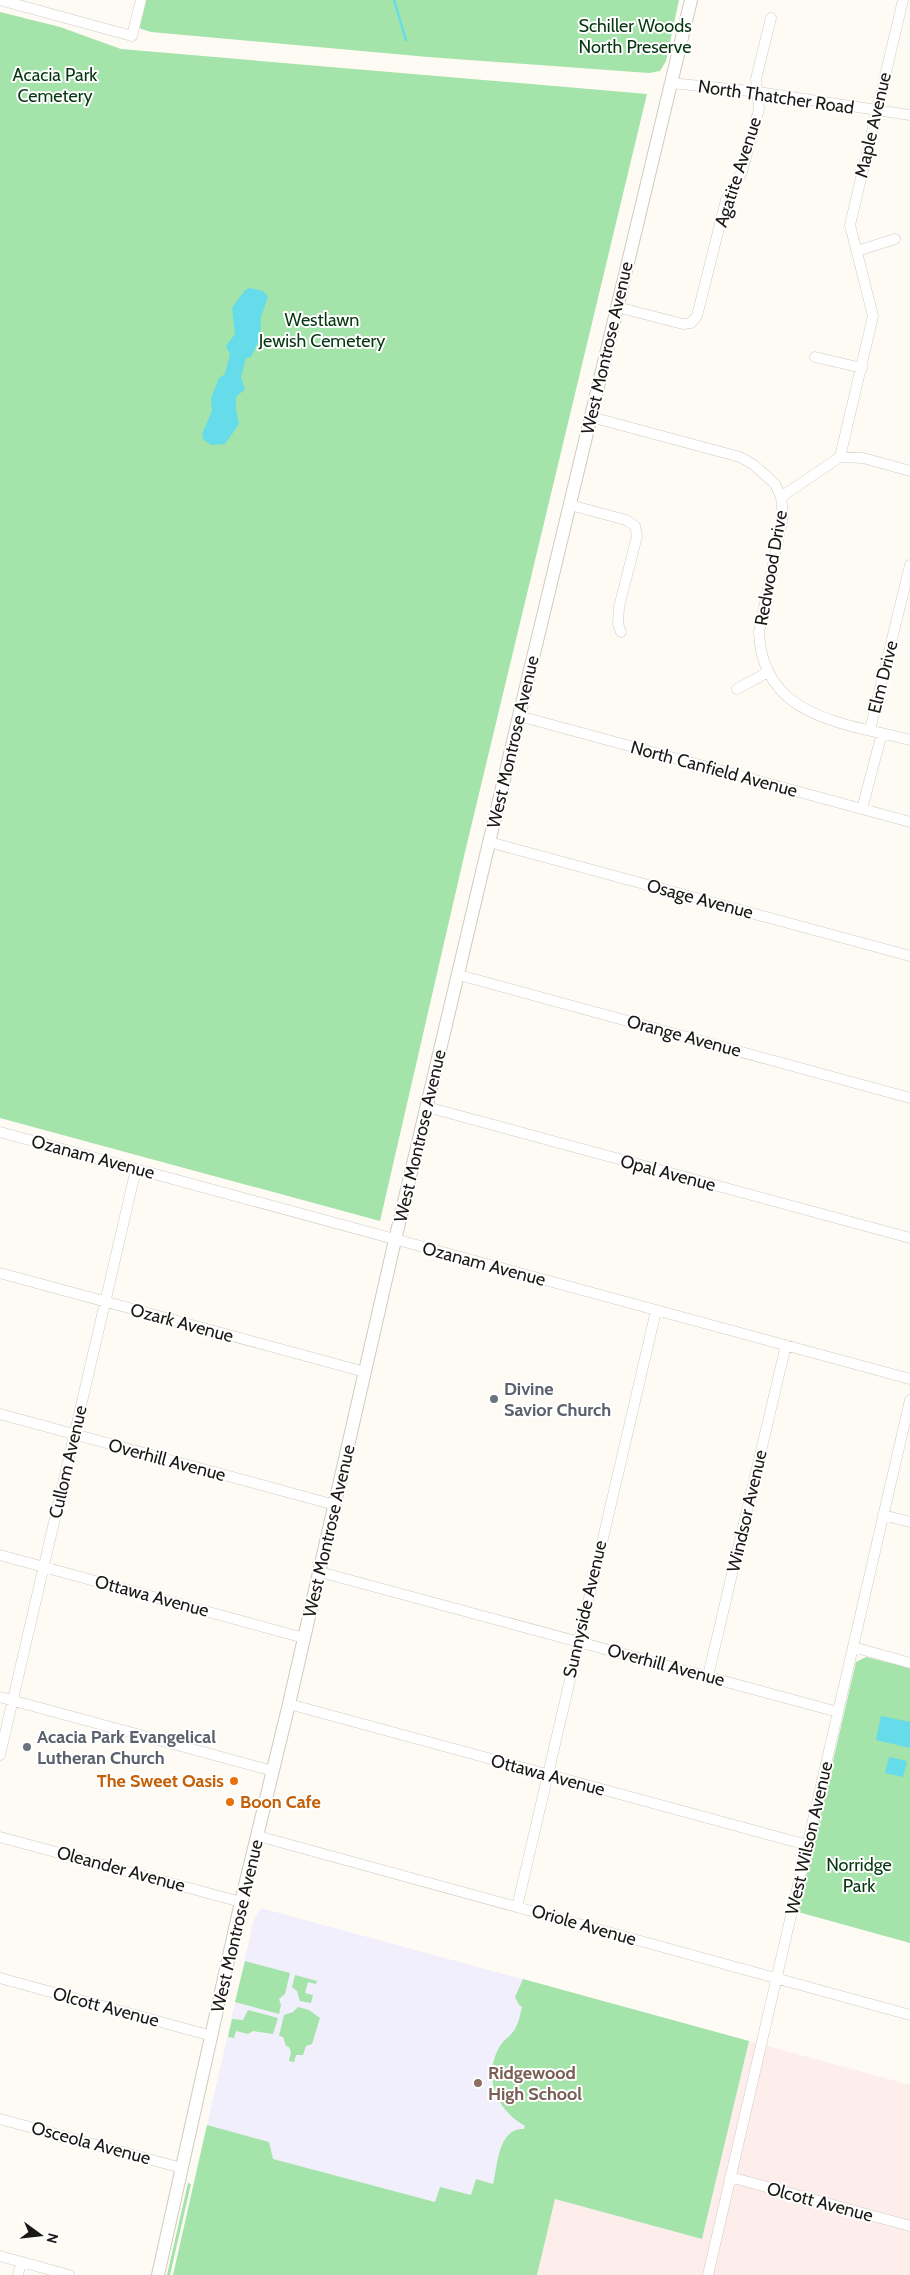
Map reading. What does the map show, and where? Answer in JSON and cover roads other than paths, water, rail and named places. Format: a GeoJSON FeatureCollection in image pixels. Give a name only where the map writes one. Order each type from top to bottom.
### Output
{"type":"FeatureCollection","features":[{"type":"Feature","properties":{"kind":"street"},"geometry":{"type":"LineString","coordinates":[[0,0],[132,36],[141,0]]}},
{"type":"Feature","properties":{"kind":"street","name":"West Montrose Avenue"},"geometry":{"type":"LineString","coordinates":[[158,2275],[395,1240],[691,0]]}},
{"type":"Feature","properties":{"kind":"street","name":"Maple Avenue"},"geometry":{"type":"LineString","coordinates":[[840,457],[873,316],[850,225],[903,0]]}},
{"type":"Feature","properties":{"kind":"street","name":"Agatite Avenue"},"geometry":{"type":"LineString","coordinates":[[617,307],[678,323],[691,323],[700,311],[726,200],[744,165],[759,109],[759,92],[756,79],[771,18]]}},
{"type":"Feature","properties":{"kind":"street","name":"North Thatcher Road"},"geometry":{"type":"LineString","coordinates":[[671,83],[759,92],[910,115]]}},
{"type":"Feature","properties":{"kind":"street"},"geometry":{"type":"LineString","coordinates":[[857,251],[895,239]]}},
{"type":"Feature","properties":{"kind":"street"},"geometry":{"type":"LineString","coordinates":[[815,357],[862,368]]}},
{"type":"Feature","properties":{"kind":"street","name":"Redwood Drive"},"geometry":{"type":"LineString","coordinates":[[591,417],[740,456],[766,474],[782,497],[784,506],[782,525],[759,632],[760,647],[768,672],[782,691],[799,707],[822,717],[910,740]]}},
{"type":"Feature","properties":{"kind":"street"},"geometry":{"type":"LineString","coordinates":[[782,497],[840,457],[863,458],[910,471]]}},
{"type":"Feature","properties":{"kind":"street"},"geometry":{"type":"LineString","coordinates":[[570,505],[626,520],[635,526],[637,536],[619,607],[618,624],[621,632]]}},
{"type":"Feature","properties":{"kind":"street","name":"Elm Drive"},"geometry":{"type":"LineString","coordinates":[[870,730],[910,565]]}},
{"type":"Feature","properties":{"kind":"street"},"geometry":{"type":"LineString","coordinates":[[736,689],[768,672]]}},
{"type":"Feature","properties":{"kind":"street","name":"North Canfield Avenue"},"geometry":{"type":"LineString","coordinates":[[519,716],[910,822]]}},
{"type":"Feature","properties":{"kind":"street","name":"Elm Drive"},"geometry":{"type":"LineString","coordinates":[[862,809],[882,733]]}},
{"type":"Feature","properties":{"kind":"street","name":"Osage Avenue"},"geometry":{"type":"LineString","coordinates":[[490,842],[910,956]]}},
{"type":"Feature","properties":{"kind":"street","name":"Orange Avenue"},"geometry":{"type":"LineString","coordinates":[[459,975],[910,1098]]}},
{"type":"Feature","properties":{"kind":"street","name":"Opal Avenue"},"geometry":{"type":"LineString","coordinates":[[427,1107],[910,1238]]}},
{"type":"Feature","properties":{"kind":"street","name":"Ozanam Avenue"},"geometry":{"type":"LineString","coordinates":[[0,1132],[910,1379]]}},
{"type":"Feature","properties":{"kind":"street","name":"Cullom Avenue"},"geometry":{"type":"LineString","coordinates":[[0,1755],[136,1169]]}},
{"type":"Feature","properties":{"kind":"street","name":"Ozark Avenue"},"geometry":{"type":"LineString","coordinates":[[0,1273],[365,1372]]}},
{"type":"Feature","properties":{"kind":"street","name":"Sunnyside Avenue"},"geometry":{"type":"LineString","coordinates":[[517,1907],[577,1641],[656,1311]]}},
{"type":"Feature","properties":{"kind":"street","name":"Windsor Avenue"},"geometry":{"type":"LineString","coordinates":[[708,1676],[786,1345]]}},
{"type":"Feature","properties":{"kind":"street","name":"West Wilson Avenue"},"geometry":{"type":"LineString","coordinates":[[708,2275],[910,1400]]}},
{"type":"Feature","properties":{"kind":"street","name":"Overhill Avenue"},"geometry":{"type":"LineString","coordinates":[[0,1414],[334,1505]]}},
{"type":"Feature","properties":{"kind":"street"},"geometry":{"type":"LineString","coordinates":[[884,1515],[910,1522]]}},
{"type":"Feature","properties":{"kind":"street","name":"Ottawa Avenue"},"geometry":{"type":"LineString","coordinates":[[0,1555],[304,1638]]}},
{"type":"Feature","properties":{"kind":"street","name":"Overhill Avenue"},"geometry":{"type":"LineString","coordinates":[[320,1572],[838,1712]]}},
{"type":"Feature","properties":{"kind":"street"},"geometry":{"type":"LineString","coordinates":[[853,1647],[910,1663]]}},
{"type":"Feature","properties":{"kind":"street"},"geometry":{"type":"LineString","coordinates":[[0,1697],[273,1771]]}},
{"type":"Feature","properties":{"kind":"street","name":"Ottawa Avenue"},"geometry":{"type":"LineString","coordinates":[[289,1704],[807,1845]]}},
{"type":"Feature","properties":{"kind":"street","name":"Oriole Avenue"},"geometry":{"type":"LineString","coordinates":[[258,1836],[910,2015]]}},
{"type":"Feature","properties":{"kind":"street","name":"Oleander Avenue"},"geometry":{"type":"LineString","coordinates":[[0,1837],[242,1902]]}},
{"type":"Feature","properties":{"kind":"street","name":"Olcott Avenue"},"geometry":{"type":"LineString","coordinates":[[0,1978],[212,2036]]}},
{"type":"Feature","properties":{"kind":"street","name":"Osceola Avenue"},"geometry":{"type":"LineString","coordinates":[[0,2118],[182,2168]]}},
{"type":"Feature","properties":{"kind":"street","name":"Olcott Avenue"},"geometry":{"type":"LineString","coordinates":[[730,2177],[910,2226]]}},
{"type":"Feature","properties":{"kind":"street"},"geometry":{"type":"LineString","coordinates":[[0,2256],[69,2275]]}},
{"type":"Feature","properties":{"kind":"street"},"geometry":{"type":"LineString","coordinates":[[18,2275],[21,2262]]}},
{"type":"Feature","properties":{"kind":"water"},"geometry":{"type":"Polygon","coordinates":[[[250,288],[263,291],[268,297],[261,317],[260,339],[251,357],[246,358],[241,377],[245,389],[236,397],[239,424],[225,444],[211,445],[203,439],[202,434],[212,411],[211,398],[219,378],[225,374],[230,354],[226,346],[235,334],[232,308],[245,290],[250,288]]]}},
{"type":"Feature","properties":{"kind":"water"},"geometry":{"type":"Polygon","coordinates":[[[881,1716],[910,1722],[910,1748],[876,1740],[881,1716]]]}},
{"type":"Feature","properties":{"kind":"water"},"geometry":{"type":"Polygon","coordinates":[[[889,1757],[907,1761],[903,1777],[885,1773],[889,1757]]]}},
{"type":"Feature","properties":{"kind":"waterway"},"geometry":{"type":"LineString","coordinates":[[394,0],[406,40]]}},
{"type":"Feature","properties":{"kind":"place","name":"Divine Savior Church"},"geometry":{"type":"Point","coordinates":[494,1399]}},
{"type":"Feature","properties":{"kind":"place","name":"Acacia Park Evangelical Lutheran Church"},"geometry":{"type":"Point","coordinates":[27,1747]}},
{"type":"Feature","properties":{"kind":"place","name":"The Sweet Oasis"},"geometry":{"type":"Point","coordinates":[234,1781]}},
{"type":"Feature","properties":{"kind":"place","name":"Boon Cafe"},"geometry":{"type":"Point","coordinates":[230,1802]}},
{"type":"Feature","properties":{"kind":"place","name":"Ridgewood High School"},"geometry":{"type":"Point","coordinates":[478,2083]}},
{"type":"Feature","properties":{"kind":"park label","name":"Schiller Woods North Preserve"},"geometry":{"type":"Point","coordinates":[635,36]}},
{"type":"Feature","properties":{"kind":"park label","name":"Acacia Park Cemetery"},"geometry":{"type":"Point","coordinates":[55,85]}},
{"type":"Feature","properties":{"kind":"park label","name":"Westlawn Jewish Cemetery"},"geometry":{"type":"Point","coordinates":[322,330]}},
{"type":"Feature","properties":{"kind":"park label","name":"Norridge Park"},"geometry":{"type":"Point","coordinates":[859,1875]}}]}
